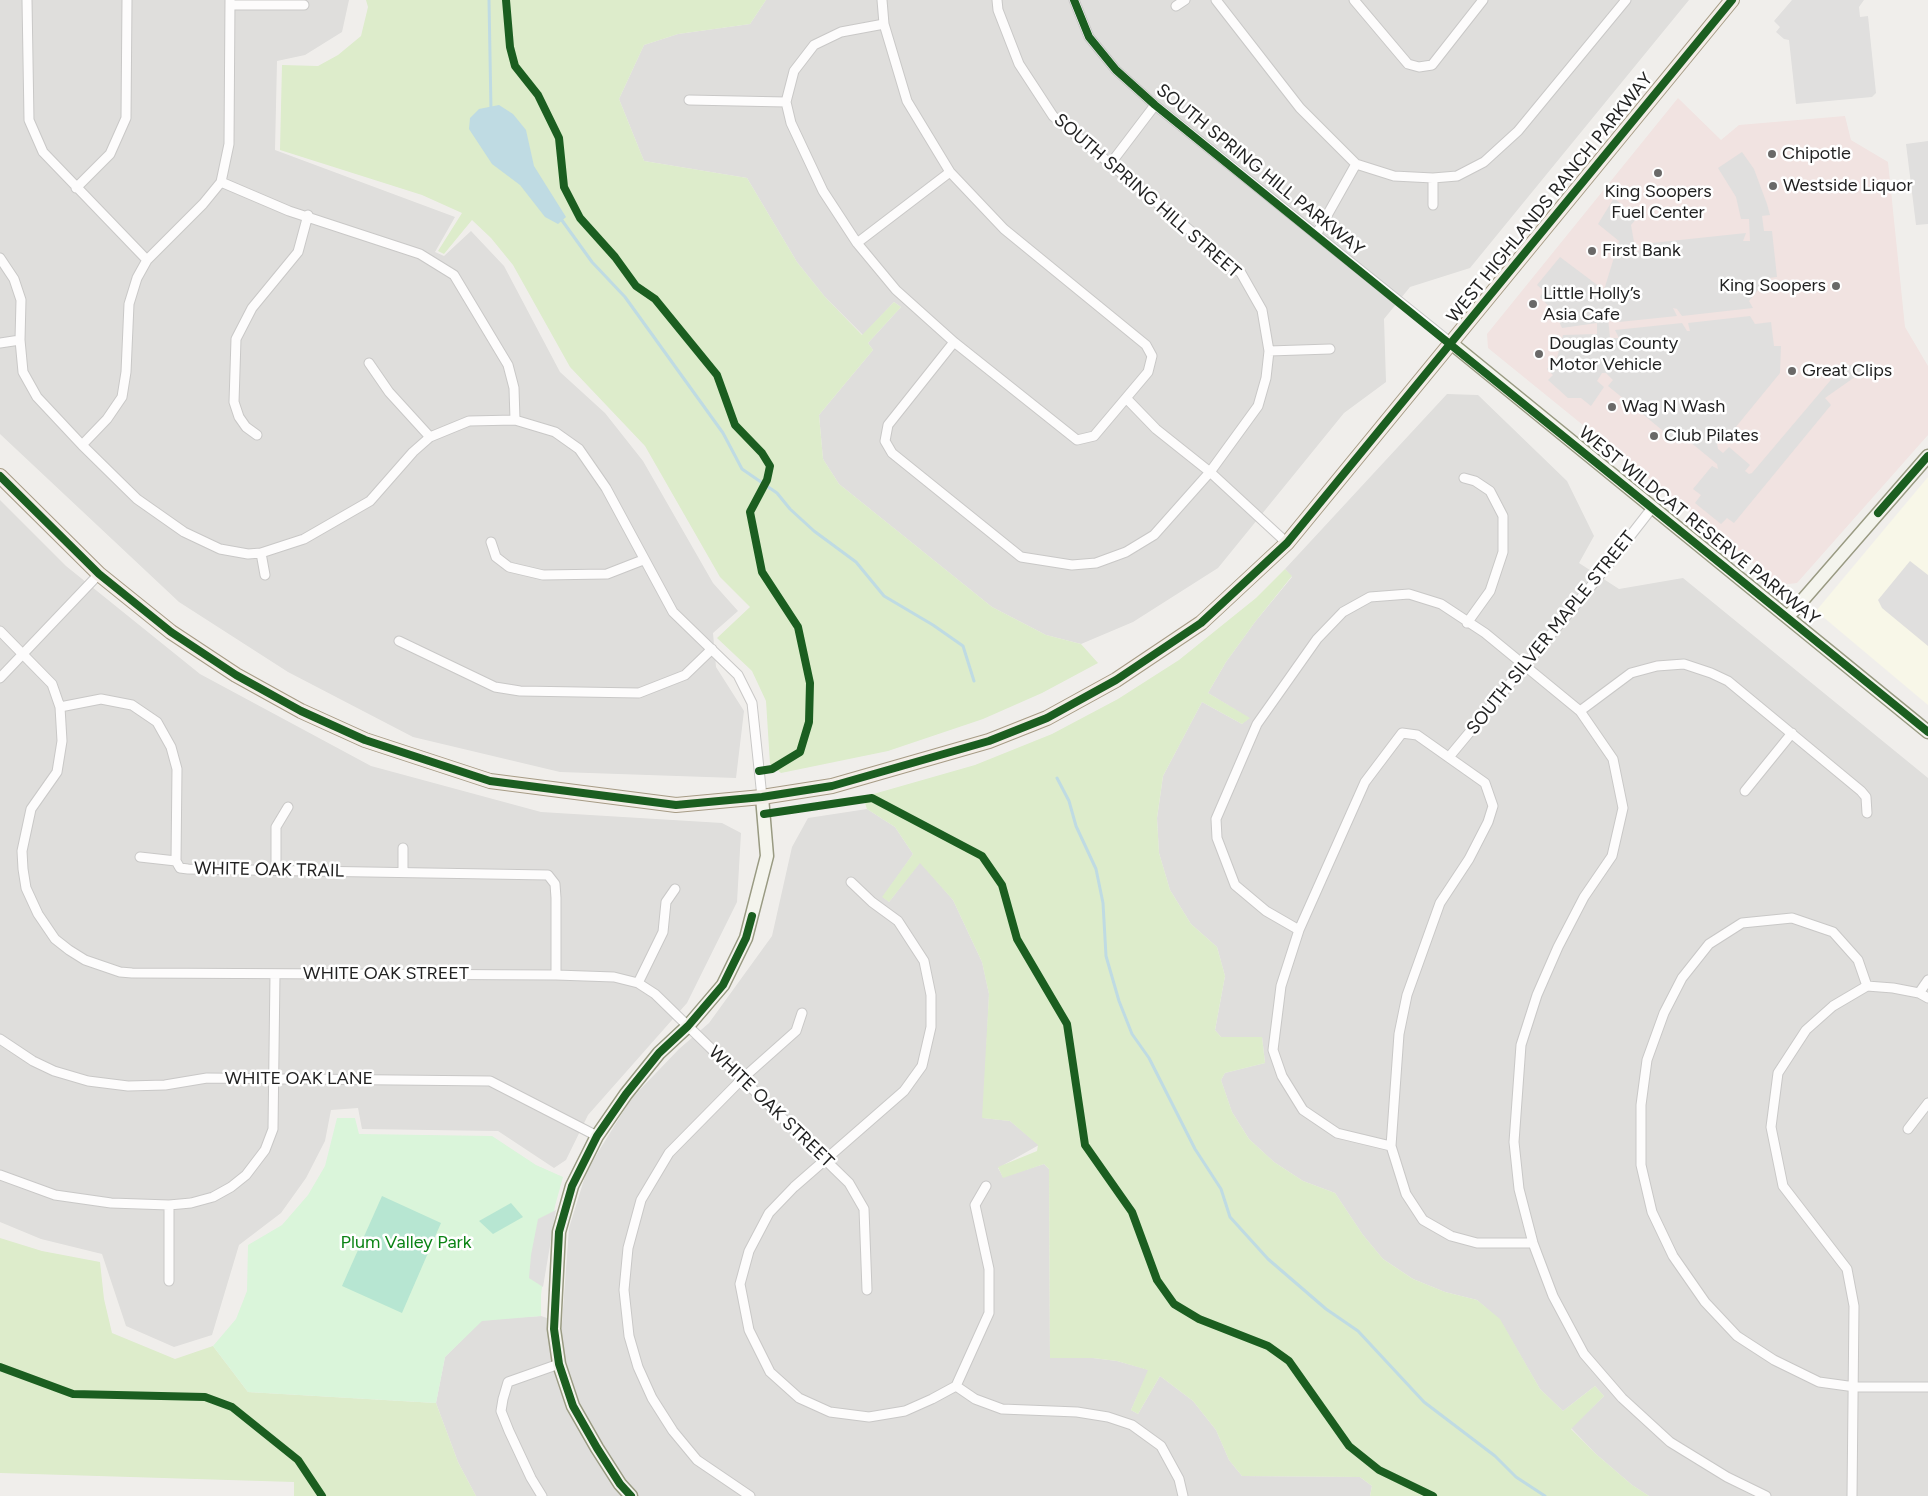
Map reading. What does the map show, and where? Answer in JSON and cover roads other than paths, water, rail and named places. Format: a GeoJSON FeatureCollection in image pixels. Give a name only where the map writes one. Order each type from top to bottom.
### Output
{"type":"FeatureCollection","features":[{"type":"Feature","properties":{"kind":"main road","name":"WEST HIGHLANDS RANCH PARKWAY"},"geometry":{"type":"LineString","coordinates":[[0,476],[99,574],[171,632],[236,675],[301,711],[374,743],[490,781],[553,791],[676,805],[762,797],[832,786],[989,741],[1047,718],[1116,680],[1201,622],[1288,542],[1732,0]]}},
{"type":"Feature","properties":{"kind":"street"},"geometry":{"type":"LineString","coordinates":[[27,0],[29,120],[42,152],[147,260]]}},
{"type":"Feature","properties":{"kind":"street"},"geometry":{"type":"LineString","coordinates":[[76,188],[110,154],[126,118],[127,0]]}},
{"type":"Feature","properties":{"kind":"street"},"geometry":{"type":"LineString","coordinates":[[882,0],[884,24],[907,101],[950,172],[1004,229],[1146,344],[1152,356],[1148,372],[1094,436],[1077,440],[954,342],[896,290],[857,243],[823,191],[791,123],[786,102],[794,71],[814,45],[841,32],[884,24]]}},
{"type":"Feature","properties":{"kind":"street","name":"SOUTH SPRING HILL STREET"},"geometry":{"type":"LineString","coordinates":[[954,342],[888,424],[885,441],[892,453],[1021,557],[1072,565],[1096,562],[1126,552],[1154,535],[1210,472],[1258,406],[1266,378],[1269,351],[1262,310],[1241,273],[1053,116],[1019,64],[998,10],[997,0]]}},
{"type":"Feature","properties":{"kind":"street","name":"SOUTH SPRING HILL PARKWAY"},"geometry":{"type":"LineString","coordinates":[[1074,0],[1090,37],[1116,70],[1155,106],[1451,343]]}},
{"type":"Feature","properties":{"kind":"street"},"geometry":{"type":"LineString","coordinates":[[1176,6],[1185,0]]}},
{"type":"Feature","properties":{"kind":"street"},"geometry":{"type":"LineString","coordinates":[[1216,0],[1300,108],[1356,164],[1394,176],[1433,178],[1457,176],[1484,162],[1518,131],[1626,0]]}},
{"type":"Feature","properties":{"kind":"street"},"geometry":{"type":"LineString","coordinates":[[1354,0],[1408,64],[1419,67],[1432,65],[1483,0]]}},
{"type":"Feature","properties":{"kind":"street"},"geometry":{"type":"LineString","coordinates":[[82,445],[107,419],[122,397],[126,372],[129,304],[137,278],[147,260],[203,204],[221,182],[229,144],[230,3],[304,5]]}},
{"type":"Feature","properties":{"kind":"street"},"geometry":{"type":"LineString","coordinates":[[688,100],[786,102]]}},
{"type":"Feature","properties":{"kind":"street"},"geometry":{"type":"LineString","coordinates":[[1111,163],[1155,106]]}},
{"type":"Feature","properties":{"kind":"street"},"geometry":{"type":"LineString","coordinates":[[1316,235],[1356,164]]}},
{"type":"Feature","properties":{"kind":"street"},"geometry":{"type":"LineString","coordinates":[[857,243],[950,172]]}},
{"type":"Feature","properties":{"kind":"street"},"geometry":{"type":"LineString","coordinates":[[1433,178],[1433,205]]}},
{"type":"Feature","properties":{"kind":"street"},"geometry":{"type":"LineString","coordinates":[[221,182],[289,211],[308,215],[420,254],[454,275],[508,365],[514,388],[515,420]]}},
{"type":"Feature","properties":{"kind":"street"},"geometry":{"type":"LineString","coordinates":[[257,435],[246,427],[239,417],[234,402],[236,338],[252,308],[298,252],[308,215]]}},
{"type":"Feature","properties":{"kind":"street"},"geometry":{"type":"LineString","coordinates":[[0,258],[14,279],[21,300],[20,340],[23,372],[37,397],[137,499],[184,532],[220,549],[248,554],[261,553],[304,539],[370,501],[413,452],[430,437],[470,421],[515,420],[555,432],[579,449],[606,488],[643,560],[673,612],[738,675],[752,703],[768,856],[746,938],[723,986],[688,1026],[659,1053],[626,1094],[597,1136],[572,1186],[559,1232],[554,1329],[559,1364],[578,1415],[615,1477],[631,1496]]}},
{"type":"Feature","properties":{"kind":"street"},"geometry":{"type":"LineString","coordinates":[[0,343],[20,340]]}},
{"type":"Feature","properties":{"kind":"street","name":"WEST WILDCAT RESERVE PARKWAY"},"geometry":{"type":"LineString","coordinates":[[1451,343],[1928,732]]}},
{"type":"Feature","properties":{"kind":"street"},"geometry":{"type":"LineString","coordinates":[[1269,351],[1330,349]]}},
{"type":"Feature","properties":{"kind":"street"},"geometry":{"type":"LineString","coordinates":[[369,363],[389,392],[430,437]]}},
{"type":"Feature","properties":{"kind":"street"},"geometry":{"type":"LineString","coordinates":[[1126,398],[1156,428],[1210,472],[1288,542]]}},
{"type":"Feature","properties":{"kind":"street"},"geometry":{"type":"LineString","coordinates":[[1788,617],[1928,456]]}},
{"type":"Feature","properties":{"kind":"street"},"geometry":{"type":"LineString","coordinates":[[1464,478],[1476,481],[1490,491],[1503,516],[1503,552],[1493,583],[1490,591],[1467,623]]}},
{"type":"Feature","properties":{"kind":"street","name":"SOUTH SILVER MAPLE STREET"},"geometry":{"type":"LineString","coordinates":[[1449,757],[1592,585],[1652,508]]}},
{"type":"Feature","properties":{"kind":"street"},"geometry":{"type":"LineString","coordinates":[[491,542],[496,557],[509,567],[543,575],[607,574],[643,560]]}},
{"type":"Feature","properties":{"kind":"street"},"geometry":{"type":"LineString","coordinates":[[261,553],[265,575]]}},
{"type":"Feature","properties":{"kind":"street"},"geometry":{"type":"LineString","coordinates":[[0,678],[99,574]]}},
{"type":"Feature","properties":{"kind":"street"},"geometry":{"type":"LineString","coordinates":[[1299,930],[1266,911],[1235,885],[1217,838],[1216,819],[1257,724],[1317,639],[1343,612],[1370,597],[1409,594],[1441,604],[1467,623],[1485,633],[1580,711],[1613,759],[1623,808],[1612,856],[1584,896],[1558,947],[1537,995],[1521,1045],[1514,1142],[1519,1189],[1534,1243],[1553,1296],[1584,1354],[1622,1398],[1670,1442],[1727,1477],[1766,1496]]}},
{"type":"Feature","properties":{"kind":"street","name":"WHITE OAK STREET"},"geometry":{"type":"LineString","coordinates":[[0,631],[52,684],[60,707],[62,741],[57,772],[31,809],[22,850],[26,888],[46,927],[55,939],[85,960],[120,972],[556,975],[614,977],[638,983],[655,994],[849,1183],[864,1209],[867,1290]]}},
{"type":"Feature","properties":{"kind":"street"},"geometry":{"type":"LineString","coordinates":[[399,641],[495,686],[520,691],[639,693],[685,675],[712,649]]}},
{"type":"Feature","properties":{"kind":"street"},"geometry":{"type":"LineString","coordinates":[[1580,711],[1631,674],[1657,666],[1684,664],[1728,681],[1792,733],[1861,791],[1866,798],[1867,813]]}},
{"type":"Feature","properties":{"kind":"street"},"geometry":{"type":"LineString","coordinates":[[60,707],[101,699],[132,705],[157,722],[172,747],[177,769],[176,861]]}},
{"type":"Feature","properties":{"kind":"street"},"geometry":{"type":"LineString","coordinates":[[1391,1146],[1337,1133],[1303,1110],[1282,1076],[1273,1050],[1273,1035],[1282,986],[1299,930],[1365,782],[1402,733],[1417,735],[1485,783],[1493,806],[1488,822],[1469,859],[1440,903],[1407,995],[1399,1034],[1391,1146],[1406,1194],[1424,1220],[1451,1236],[1477,1243],[1534,1243]]}},
{"type":"Feature","properties":{"kind":"street"},"geometry":{"type":"LineString","coordinates":[[1745,791],[1792,733]]}},
{"type":"Feature","properties":{"kind":"street"},"geometry":{"type":"LineString","coordinates":[[276,870],[276,827],[288,807]]}},
{"type":"Feature","properties":{"kind":"street"},"geometry":{"type":"LineString","coordinates":[[403,848],[403,872]]}},
{"type":"Feature","properties":{"kind":"street","name":"WHITE OAK TRAIL"},"geometry":{"type":"LineString","coordinates":[[140,858],[176,861],[180,868],[188,869],[548,875],[555,884],[556,891],[556,975]]}},
{"type":"Feature","properties":{"kind":"street"},"geometry":{"type":"LineString","coordinates":[[851,882],[872,902],[898,920],[924,961],[931,996],[931,1027],[922,1066],[904,1091],[824,1158],[769,1213],[749,1251],[740,1284],[749,1330],[770,1372],[799,1398],[830,1412],[869,1417],[905,1411],[956,1386],[989,1313],[989,1270],[974,1204],[986,1186]]}},
{"type":"Feature","properties":{"kind":"street"},"geometry":{"type":"LineString","coordinates":[[638,983],[663,932],[666,902],[675,889]]}},
{"type":"Feature","properties":{"kind":"street"},"geometry":{"type":"LineString","coordinates":[[1867,986],[1858,960],[1833,932],[1792,918],[1742,923],[1709,944],[1682,978],[1664,1013],[1647,1060],[1641,1104],[1641,1164],[1652,1212],[1673,1256],[1705,1302],[1737,1336],[1774,1360],[1819,1382],[1855,1388],[1928,1387]]}},
{"type":"Feature","properties":{"kind":"street"},"geometry":{"type":"LineString","coordinates":[[0,1175],[28,1186],[74,1198],[111,1203],[169,1205],[191,1203],[213,1197],[231,1187],[246,1175],[265,1150],[272,1129],[275,974]]}},
{"type":"Feature","properties":{"kind":"street"},"geometry":{"type":"LineString","coordinates":[[1919,993],[1928,980]]}},
{"type":"Feature","properties":{"kind":"street"},"geometry":{"type":"LineString","coordinates":[[1852,1496],[1855,1388],[1854,1306],[1847,1269],[1783,1186],[1771,1127],[1778,1073],[1806,1030],[1833,1006],[1867,986],[1919,993],[1928,998]]}},
{"type":"Feature","properties":{"kind":"street"},"geometry":{"type":"LineString","coordinates":[[750,1496],[696,1460],[673,1431],[652,1398],[638,1367],[629,1336],[624,1290],[628,1248],[641,1200],[669,1153],[742,1079],[796,1031],[802,1013]]}},
{"type":"Feature","properties":{"kind":"street","name":"WHITE OAK LANE"},"geometry":{"type":"LineString","coordinates":[[0,1039],[33,1061],[54,1071],[108,1084],[146,1087],[207,1078],[490,1080],[597,1136]]}},
{"type":"Feature","properties":{"kind":"street"},"geometry":{"type":"LineString","coordinates":[[1908,1128],[1928,1104]]}},
{"type":"Feature","properties":{"kind":"street"},"geometry":{"type":"LineString","coordinates":[[169,1205],[169,1281]]}},
{"type":"Feature","properties":{"kind":"street"},"geometry":{"type":"LineString","coordinates":[[542,1496],[531,1478],[509,1431],[502,1411],[502,1399],[508,1382],[559,1364]]}},
{"type":"Feature","properties":{"kind":"street"},"geometry":{"type":"LineString","coordinates":[[956,1386],[974,1399],[1002,1409],[1077,1412],[1108,1417],[1132,1425],[1161,1446],[1179,1479],[1183,1496]]}},
{"type":"Feature","properties":{"kind":"water"},"geometry":{"type":"Polygon","coordinates":[[[499,105],[513,114],[526,130],[534,166],[566,217],[558,224],[545,217],[520,185],[492,164],[469,129],[470,118],[479,109],[499,105]]]}},
{"type":"Feature","properties":{"kind":"waterway"},"geometry":{"type":"LineString","coordinates":[[489,0],[491,110]]}},
{"type":"Feature","properties":{"kind":"waterway"},"geometry":{"type":"LineString","coordinates":[[561,219],[592,262],[625,297],[723,433],[742,469],[777,493],[790,509],[814,531],[856,562],[884,596],[933,625],[963,646],[974,681]]}},
{"type":"Feature","properties":{"kind":"waterway"},"geometry":{"type":"LineString","coordinates":[[1057,778],[1069,801],[1076,826],[1096,869],[1103,903],[1106,956],[1119,1001],[1132,1034],[1149,1058],[1195,1149],[1221,1189],[1230,1217],[1268,1259],[1326,1309],[1358,1331],[1424,1402],[1495,1456],[1516,1477],[1545,1496]]}},
{"type":"Feature","properties":{"kind":"place","name":"Chipotle"},"geometry":{"type":"Point","coordinates":[1772,154]}},
{"type":"Feature","properties":{"kind":"place","name":"King Soopers Fuel Center"},"geometry":{"type":"Point","coordinates":[1658,173]}},
{"type":"Feature","properties":{"kind":"place","name":"Westside Liquor"},"geometry":{"type":"Point","coordinates":[1773,186]}},
{"type":"Feature","properties":{"kind":"place","name":"First Bank"},"geometry":{"type":"Point","coordinates":[1592,251]}},
{"type":"Feature","properties":{"kind":"place","name":"King Soopers"},"geometry":{"type":"Point","coordinates":[1836,286]}},
{"type":"Feature","properties":{"kind":"place","name":"Little Holly’s Asia Cafe"},"geometry":{"type":"Point","coordinates":[1533,304]}},
{"type":"Feature","properties":{"kind":"place","name":"Douglas County Motor Vehicle"},"geometry":{"type":"Point","coordinates":[1539,354]}},
{"type":"Feature","properties":{"kind":"place","name":"Great Clips"},"geometry":{"type":"Point","coordinates":[1792,371]}},
{"type":"Feature","properties":{"kind":"place","name":"Wag N Wash"},"geometry":{"type":"Point","coordinates":[1612,407]}},
{"type":"Feature","properties":{"kind":"place","name":"Club Pilates"},"geometry":{"type":"Point","coordinates":[1654,436]}},
{"type":"Feature","properties":{"kind":"park label","name":"Plum Valley Park"},"geometry":{"type":"Point","coordinates":[406,1243]}}]}
